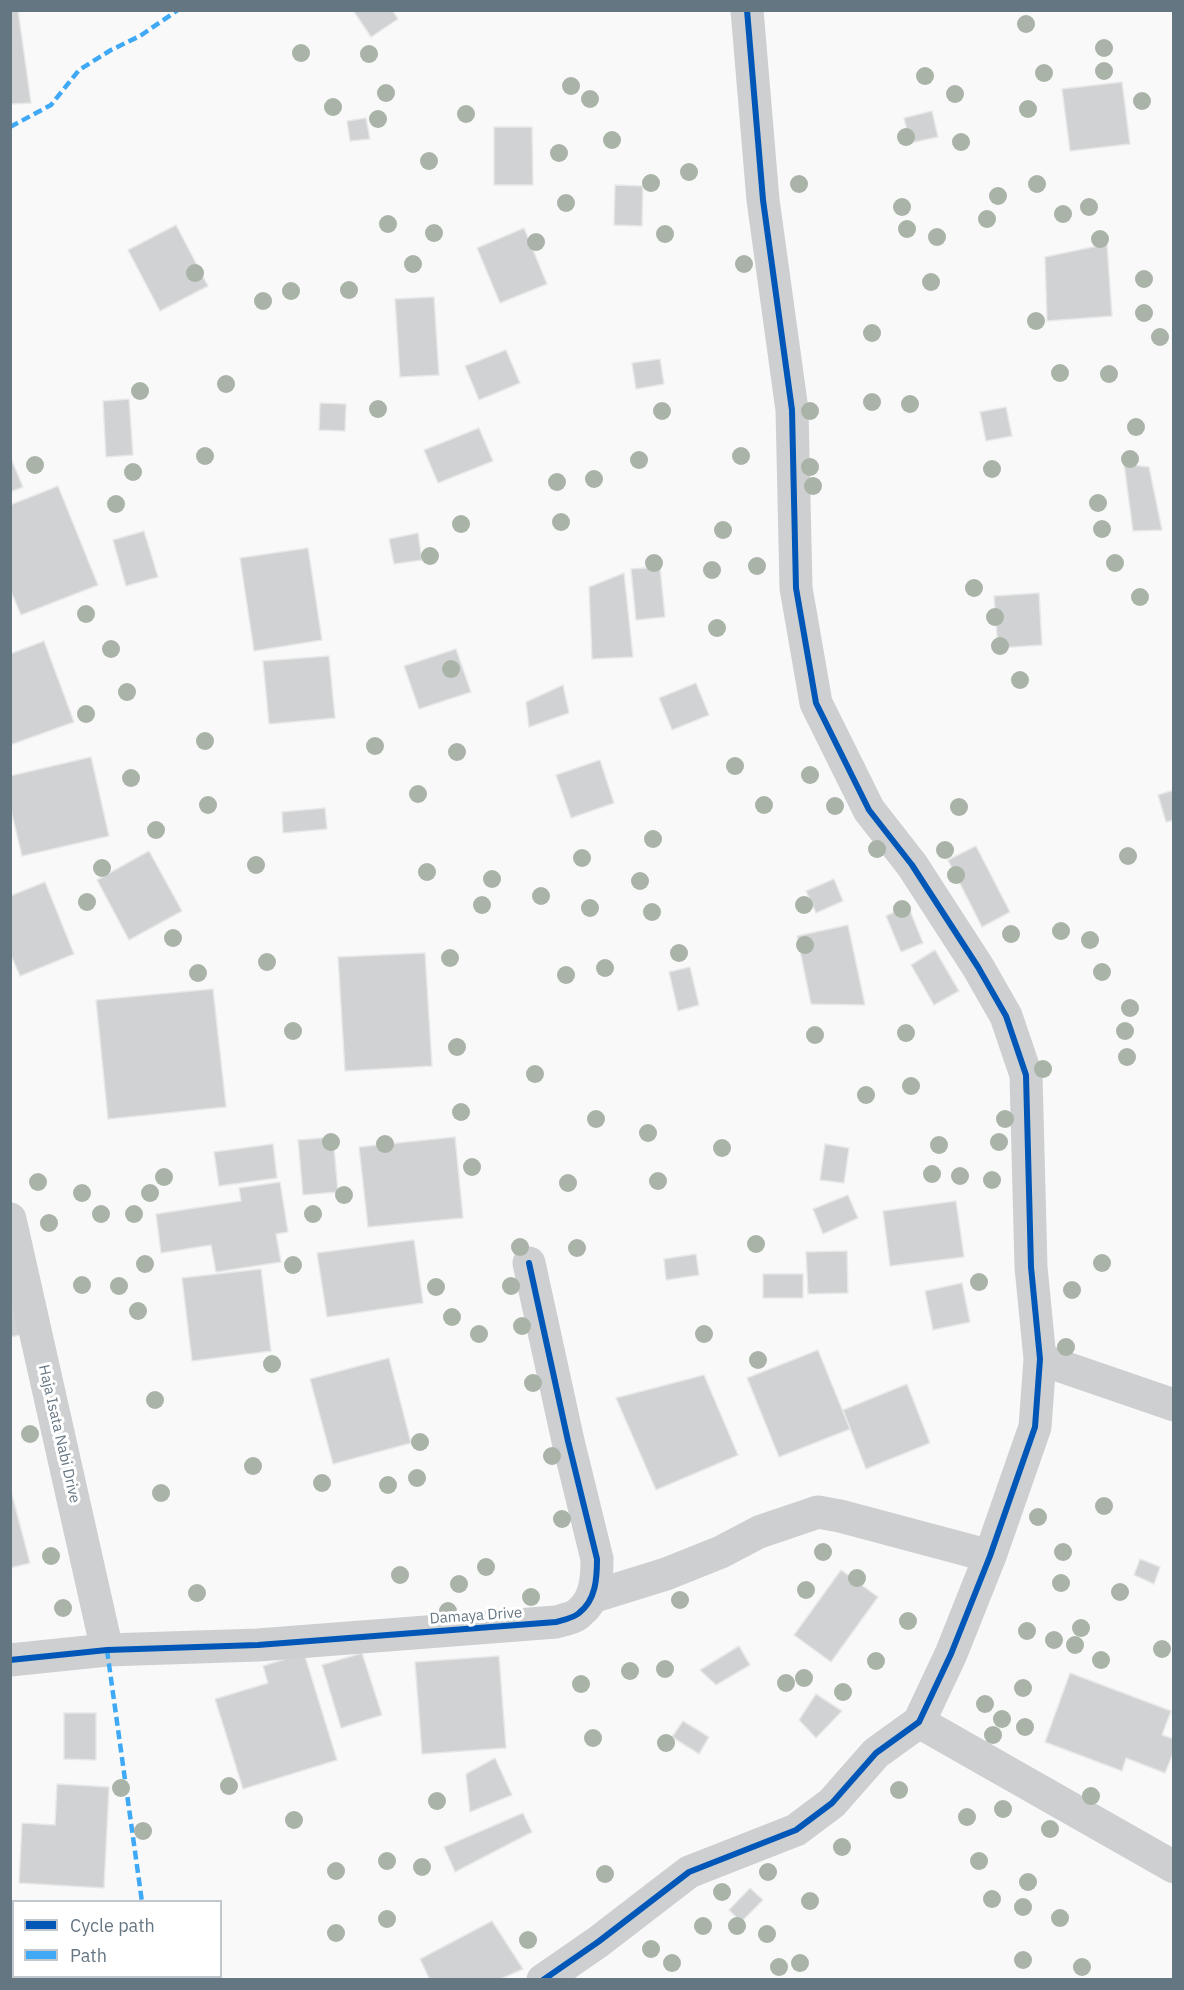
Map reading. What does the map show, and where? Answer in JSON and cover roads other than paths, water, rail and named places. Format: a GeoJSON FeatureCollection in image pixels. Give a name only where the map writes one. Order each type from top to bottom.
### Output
{"type":"FeatureCollection","features":[{"type":"Feature","properties":{"kind":"street"},"geometry":{"type":"LineString","coordinates":[[543,1980],[598,1942],[688,1872],[796,1830],[832,1803],[876,1753],[919,1722],[951,1654],[990,1556],[1035,1427],[1040,1359],[1031,1267],[1026,1075],[1006,1016],[923,882],[869,810],[816,703],[796,588],[792,410],[763,200],[747,10]]}},
{"type":"Feature","properties":{"kind":"street","name":"Haja Isata Nabi Drive"},"geometry":{"type":"LineString","coordinates":[[10,1219],[107,1650]]}},
{"type":"Feature","properties":{"kind":"street"},"geometry":{"type":"LineString","coordinates":[[529,1263],[568,1441],[597,1559],[597,1578],[592,1597]]}},
{"type":"Feature","properties":{"kind":"street"},"geometry":{"type":"LineString","coordinates":[[1040,1359],[1173,1405]]}},
{"type":"Feature","properties":{"kind":"street"},"geometry":{"type":"LineString","coordinates":[[592,1597],[666,1574],[721,1552],[759,1532],[818,1512],[990,1556]]}},
{"type":"Feature","properties":{"kind":"street","name":"Damaya Drive"},"geometry":{"type":"LineString","coordinates":[[10,1660],[107,1650],[258,1645],[556,1622],[579,1614],[592,1597]]}},
{"type":"Feature","properties":{"kind":"street"},"geometry":{"type":"LineString","coordinates":[[919,1722],[1173,1867]]}}]}
